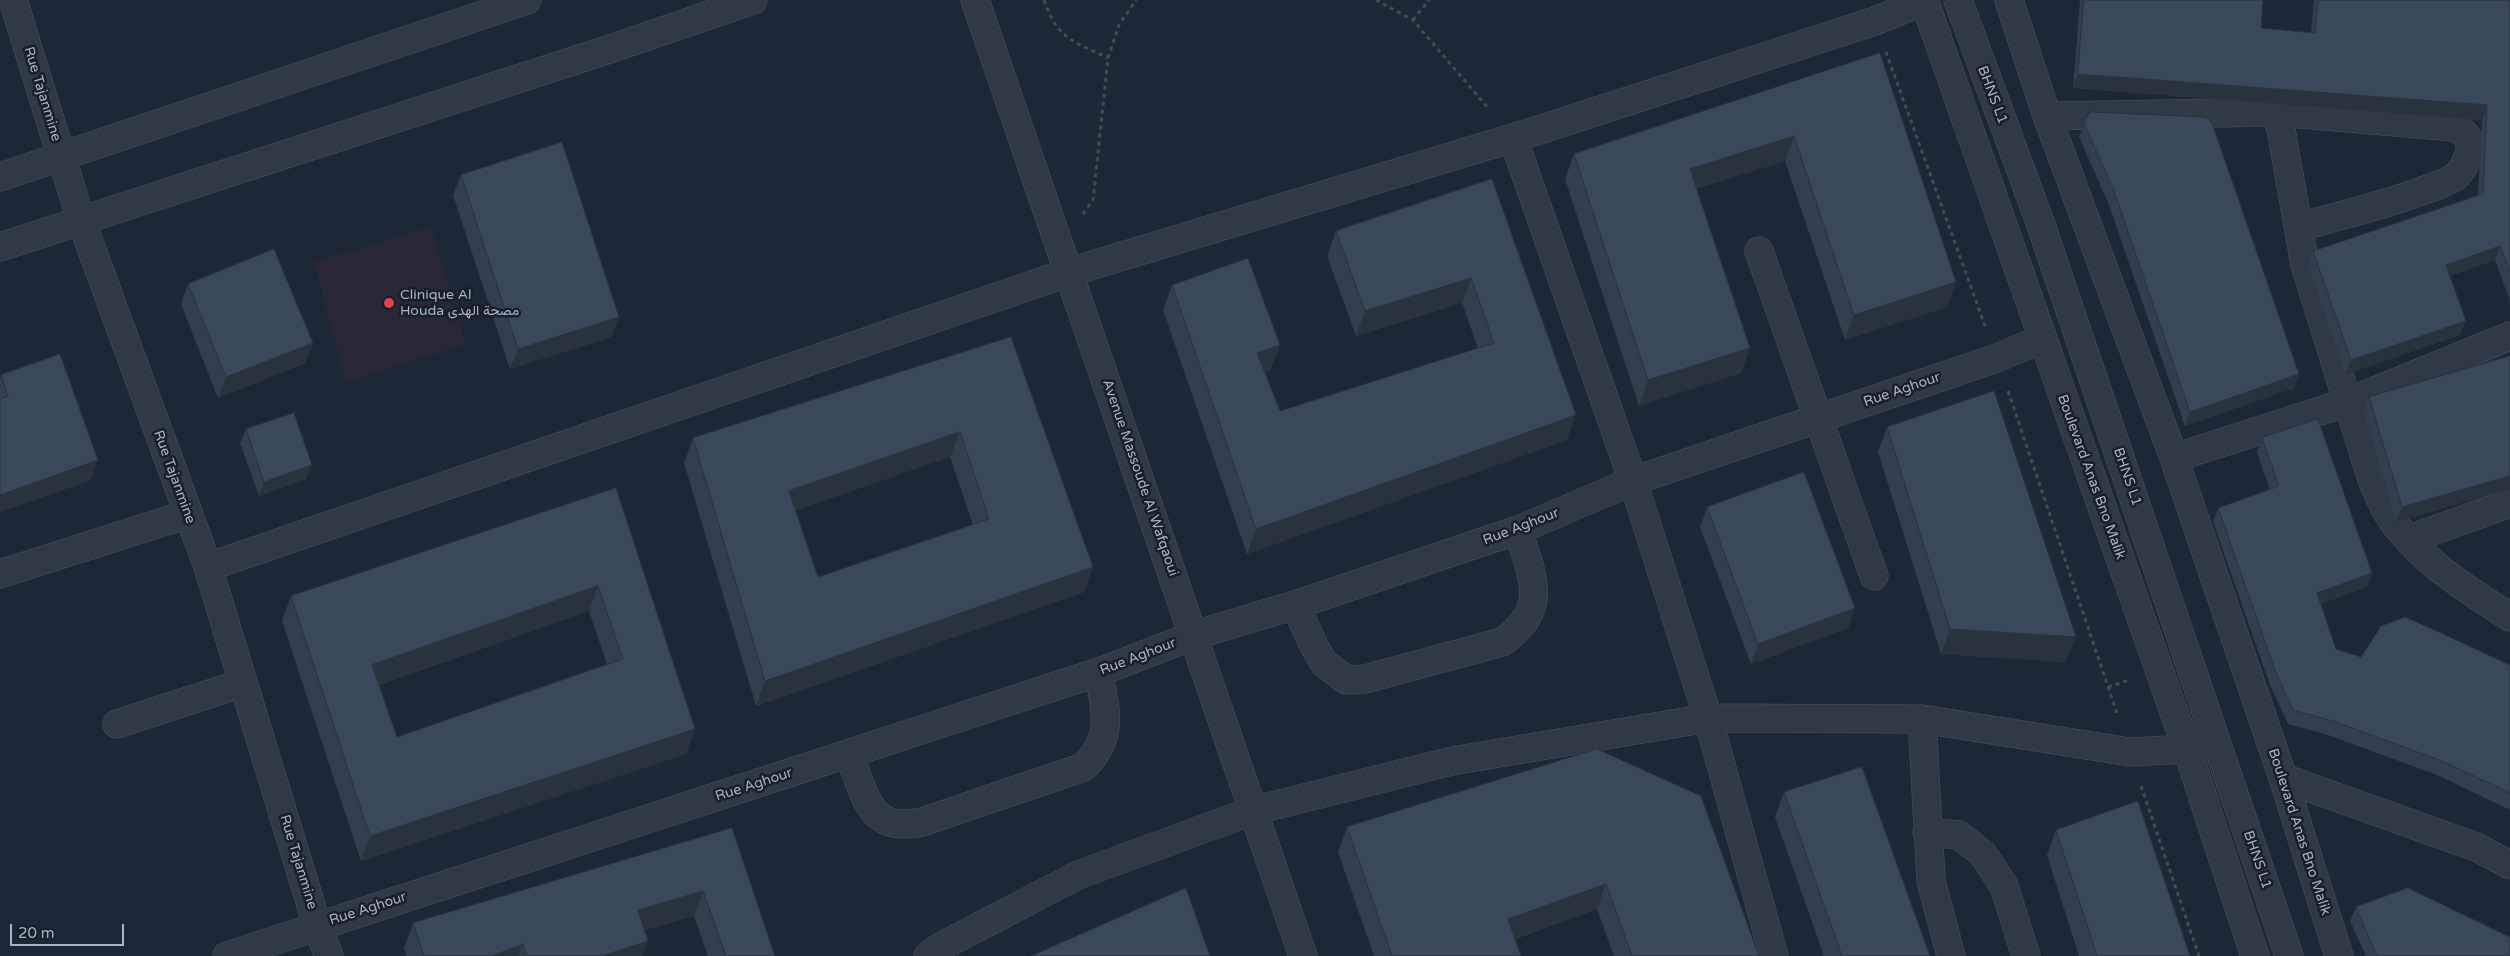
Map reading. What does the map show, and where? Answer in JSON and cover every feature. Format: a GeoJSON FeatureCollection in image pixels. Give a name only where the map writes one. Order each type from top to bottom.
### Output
{"type":"FeatureCollection","features":[{"type":"Feature","properties":{"kind":"street","name":"Rue Tajanmine"},"geometry":{"type":"LineString","coordinates":[[13,0],[81,220],[208,567],[317,925],[329,956]]}},
{"type":"Feature","properties":{"kind":"street"},"geometry":{"type":"LineString","coordinates":[[0,177],[527,0]]}},
{"type":"Feature","properties":{"kind":"street"},"geometry":{"type":"LineString","coordinates":[[0,247],[601,52],[752,0]]}},
{"type":"Feature","properties":{"kind":"street","name":"Avenue Massoude Al Wafqaoui"},"geometry":{"type":"LineString","coordinates":[[975,0],[1195,635],[1252,811],[1303,956]]}},
{"type":"Feature","properties":{"kind":"street"},"geometry":{"type":"LineString","coordinates":[[208,567],[1070,272],[1513,138],[1875,21],[1924,0]]}},
{"type":"Feature","properties":{"kind":"street","name":"Boulevard Anas Bno Malik"},"geometry":{"type":"LineString","coordinates":[[1924,0],[2187,749],[2255,956]]}},
{"type":"Feature","properties":{"kind":"street","name":"BHNS L1"},"geometry":{"type":"LineString","coordinates":[[1958,0],[2043,231],[2290,956]]}},
{"type":"Feature","properties":{"kind":"street","name":"BHNS L1"},"geometry":{"type":"LineString","coordinates":[[1970,0],[2297,956]]}},
{"type":"Feature","properties":{"kind":"street","name":"Boulevard Anas Bno Malik"},"geometry":{"type":"LineString","coordinates":[[2009,0],[2047,116],[2174,458],[2283,778],[2339,956]]}},
{"type":"Feature","properties":{"kind":"street"},"geometry":{"type":"LineString","coordinates":[[2278,112],[2305,265],[2372,480],[2387,512],[2410,539],[2440,569],[2510,617]]}},
{"type":"Feature","properties":{"kind":"street"},"geometry":{"type":"LineString","coordinates":[[2047,116],[2278,112],[2454,127],[2464,132],[2470,142],[2470,150],[2465,164],[2456,176],[2441,184],[2396,201],[2298,227]]}},
{"type":"Feature","properties":{"kind":"street"},"geometry":{"type":"LineString","coordinates":[[1513,138],[1633,481],[1708,718],[1774,956]]}},
{"type":"Feature","properties":{"kind":"street"},"geometry":{"type":"LineString","coordinates":[[1759,251],[1874,576]]}},
{"type":"Feature","properties":{"kind":"street"},"geometry":{"type":"LineString","coordinates":[[2174,458],[2348,402],[2510,336]]}},
{"type":"Feature","properties":{"kind":"street","name":"Rue Aghour"},"geometry":{"type":"LineString","coordinates":[[227,956],[317,925],[1099,672],[1195,635],[1296,605],[1518,530],[1633,481],[1997,358],[2042,339]]}},
{"type":"Feature","properties":{"kind":"street"},"geometry":{"type":"LineString","coordinates":[[2410,539],[2510,503]]}},
{"type":"Feature","properties":{"kind":"street"},"geometry":{"type":"LineString","coordinates":[[0,574],[188,514]]}},
{"type":"Feature","properties":{"kind":"street"},"geometry":{"type":"LineString","coordinates":[[1296,605],[1314,646],[1324,663],[1346,680],[1365,679],[1502,642],[1514,634],[1524,621],[1534,601],[1535,586],[1518,530]]}},
{"type":"Feature","properties":{"kind":"street"},"geometry":{"type":"LineString","coordinates":[[849,754],[871,809],[881,819],[892,824],[904,826],[922,822],[1084,767],[1097,754],[1104,738],[1105,716],[1099,672]]}},
{"type":"Feature","properties":{"kind":"street"},"geometry":{"type":"LineString","coordinates":[[117,724],[243,683]]}},
{"type":"Feature","properties":{"kind":"street"},"geometry":{"type":"LineString","coordinates":[[928,956],[940,947],[1078,875],[1252,811],[1452,760],[1708,718],[1922,719],[2130,752],[2187,749]]}},
{"type":"Feature","properties":{"kind":"street"},"geometry":{"type":"LineString","coordinates":[[1922,719],[1931,881],[1952,956]]}},
{"type":"Feature","properties":{"kind":"street"},"geometry":{"type":"LineString","coordinates":[[2283,778],[2476,847],[2510,864]]}},
{"type":"Feature","properties":{"kind":"street"},"geometry":{"type":"LineString","coordinates":[[1927,832],[1959,835],[1983,854],[2004,886],[2026,956]]}},
{"type":"Feature","properties":{"kind":"path"},"geometry":{"type":"LineString","coordinates":[[1044,0],[1048,11],[1063,36],[1108,58]]}},
{"type":"Feature","properties":{"kind":"path"},"geometry":{"type":"LineString","coordinates":[[1057,234],[1080,220],[1092,200],[1108,58],[1119,24],[1136,0]]}},
{"type":"Feature","properties":{"kind":"path"},"geometry":{"type":"LineString","coordinates":[[1376,0],[1413,20],[1513,138]]}},
{"type":"Feature","properties":{"kind":"path"},"geometry":{"type":"LineString","coordinates":[[1413,20],[1429,0]]}},
{"type":"Feature","properties":{"kind":"path"},"geometry":{"type":"LineString","coordinates":[[1875,21],[1997,358],[2199,956]]}},
{"type":"Feature","properties":{"kind":"shaded area","name":"Clinique Al Houda مصحة الهدى"},"geometry":{"type":"Polygon","coordinates":[[[431,227],[466,344],[346,382],[314,262],[431,227]]]}},
{"type":"Feature","properties":{"kind":"building"},"geometry":{"type":"Polygon","coordinates":[[[2084,0],[2263,0],[2261,28],[2315,33],[2318,0],[2510,0],[2510,272],[2500,246],[2446,265],[2466,321],[2351,360],[2313,251],[2483,194],[2487,105],[2078,74],[2084,0]]]}},
{"type":"Feature","properties":{"kind":"building"},"geometry":{"type":"Polygon","coordinates":[[[1880,53],[1956,282],[1854,315],[1794,136],[1690,169],[1750,348],[1648,380],[1574,154],[1880,53]]]}},
{"type":"Feature","properties":{"kind":"building"},"geometry":{"type":"Polygon","coordinates":[[[2090,112],[2206,117],[2212,123],[2299,374],[2190,412],[2114,191],[2084,123],[2090,112]]]}},
{"type":"Feature","properties":{"kind":"building"},"geometry":{"type":"Polygon","coordinates":[[[562,142],[619,317],[518,349],[461,175],[562,142]]]}},
{"type":"Feature","properties":{"kind":"building"},"geometry":{"type":"Polygon","coordinates":[[[1492,179],[1576,415],[1256,529],[1172,285],[1248,258],[1280,345],[1257,353],[1280,411],[1494,343],[1471,278],[1365,311],[1336,231],[1492,179]]]}},
{"type":"Feature","properties":{"kind":"building"},"geometry":{"type":"Polygon","coordinates":[[[274,249],[313,343],[226,377],[188,284],[274,249]]]}},
{"type":"Feature","properties":{"kind":"building"},"geometry":{"type":"Polygon","coordinates":[[[1011,337],[1093,567],[765,681],[693,438],[1011,337]],[[960,432],[789,491],[818,577],[989,519],[960,432]]]}},
{"type":"Feature","properties":{"kind":"building"},"geometry":{"type":"Polygon","coordinates":[[[60,354],[98,460],[0,495],[0,399],[8,396],[1,375],[60,354]]]}},
{"type":"Feature","properties":{"kind":"building"},"geometry":{"type":"Polygon","coordinates":[[[2510,356],[2510,476],[2402,507],[2369,397],[2510,356]]]}},
{"type":"Feature","properties":{"kind":"building"},"geometry":{"type":"Polygon","coordinates":[[[1994,391],[2076,637],[1950,629],[1887,427],[1994,391]]]}},
{"type":"Feature","properties":{"kind":"building"},"geometry":{"type":"Polygon","coordinates":[[[294,413],[312,465],[264,482],[246,429],[294,413]]]}},
{"type":"Feature","properties":{"kind":"building"},"geometry":{"type":"Polygon","coordinates":[[[2318,419],[2372,573],[2317,593],[2336,649],[2361,657],[2381,626],[2405,617],[2510,665],[2510,793],[2442,761],[2333,721],[2293,710],[2275,670],[2218,508],[2279,486],[2262,438],[2318,419]]]}},
{"type":"Feature","properties":{"kind":"building"},"geometry":{"type":"Polygon","coordinates":[[[1804,472],[1855,608],[1758,644],[1707,507],[1804,472]]]}},
{"type":"Feature","properties":{"kind":"building"},"geometry":{"type":"Polygon","coordinates":[[[616,488],[695,729],[370,836],[291,596],[616,488]],[[598,586],[372,665],[397,737],[623,659],[598,586]]]}},
{"type":"Feature","properties":{"kind":"building"},"geometry":{"type":"Polygon","coordinates":[[[1597,749],[1701,796],[1759,956],[1632,956],[1606,884],[1508,919],[1521,956],[1392,956],[1347,827],[1597,749]]]}},
{"type":"Feature","properties":{"kind":"building"},"geometry":{"type":"Polygon","coordinates":[[[1862,767],[1930,956],[1842,956],[1784,792],[1862,767]]]}},
{"type":"Feature","properties":{"kind":"building"},"geometry":{"type":"Polygon","coordinates":[[[2138,801],[2190,956],[2097,956],[2056,830],[2138,801]]]}},
{"type":"Feature","properties":{"kind":"building"},"geometry":{"type":"Polygon","coordinates":[[[732,828],[775,956],[726,956],[703,891],[638,910],[648,941],[602,956],[527,956],[523,944],[492,956],[424,956],[413,923],[732,828]]]}},
{"type":"Feature","properties":{"kind":"building"},"geometry":{"type":"Polygon","coordinates":[[[1186,888],[1210,956],[1031,956],[1186,888]]]}},
{"type":"Feature","properties":{"kind":"building"},"geometry":{"type":"Polygon","coordinates":[[[2408,888],[2510,937],[2510,956],[2377,956],[2356,907],[2408,888]]]}},
{"type":"Feature","properties":{"kind":"place","name":"Clinique Al Houda مصحة الهدى"},"geometry":{"type":"Point","coordinates":[389,303]}}]}
